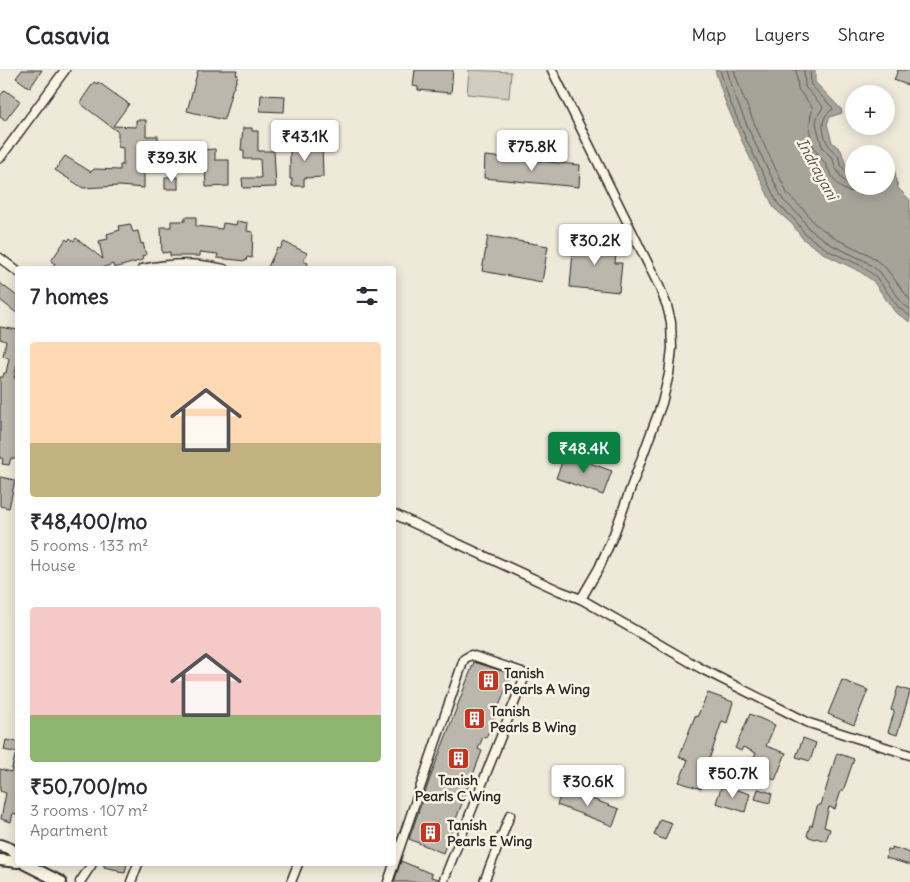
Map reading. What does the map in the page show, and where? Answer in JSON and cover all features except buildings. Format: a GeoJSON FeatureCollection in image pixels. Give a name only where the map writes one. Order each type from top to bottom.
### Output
{"type":"FeatureCollection","features":[{"type":"Feature","properties":{"kind":"street"},"geometry":{"type":"LineString","coordinates":[[0,158],[65,70]]}},
{"type":"Feature","properties":{"kind":"street"},"geometry":{"type":"LineString","coordinates":[[552,70],[655,277],[667,306],[671,322],[672,348],[669,374],[662,403],[614,534],[599,568],[581,599]]}},
{"type":"Feature","properties":{"kind":"street"},"geometry":{"type":"LineString","coordinates":[[0,258],[15,270]]}},
{"type":"Feature","properties":{"kind":"street"},"geometry":{"type":"LineString","coordinates":[[158,266],[189,264],[203,266]]}},
{"type":"Feature","properties":{"kind":"street"},"geometry":{"type":"LineString","coordinates":[[396,515],[581,599],[702,669],[809,723],[910,755]]}},
{"type":"Feature","properties":{"kind":"street"},"geometry":{"type":"LineString","coordinates":[[396,859],[464,659],[471,654],[522,672],[524,676],[523,681],[443,882]]}},
{"type":"Feature","properties":{"kind":"street"},"geometry":{"type":"LineString","coordinates":[[484,882],[510,815]]}},
{"type":"Feature","properties":{"kind":"street"},"geometry":{"type":"LineString","coordinates":[[0,845],[11,849],[15,853]]}},
{"type":"Feature","properties":{"kind":"street"},"geometry":{"type":"LineString","coordinates":[[0,860],[15,862]]}},
{"type":"Feature","properties":{"kind":"street"},"geometry":{"type":"LineString","coordinates":[[29,866],[54,880]]}},
{"type":"Feature","properties":{"kind":"street"},"geometry":{"type":"LineString","coordinates":[[80,882],[91,866]]}},
{"type":"Feature","properties":{"kind":"street"},"geometry":{"type":"LineString","coordinates":[[130,882],[137,866]]}},
{"type":"Feature","properties":{"kind":"street"},"geometry":{"type":"LineString","coordinates":[[291,882],[297,866]]}},
{"type":"Feature","properties":{"kind":"street"},"geometry":{"type":"LineString","coordinates":[[388,882],[393,866]]}},
{"type":"Feature","properties":{"kind":"shaded area"},"geometry":{"type":"Polygon","coordinates":[[[469,70],[511,72],[509,98],[467,94],[469,70]]]}},
{"type":"Feature","properties":{"kind":"water","name":"Indrayani"},"geometry":{"type":"Polygon","coordinates":[[[715,70],[815,70],[815,82],[841,109],[842,113],[830,117],[827,124],[832,142],[841,150],[845,163],[845,195],[895,195],[895,173],[898,188],[910,200],[910,322],[895,312],[873,281],[859,271],[826,255],[803,239],[792,224],[774,208],[725,101],[715,70]]]}},
{"type":"Feature","properties":{"kind":"place","name":"Tanish Pearls A Wing"},"geometry":{"type":"Point","coordinates":[488,681]}},
{"type":"Feature","properties":{"kind":"place","name":"Tanish Pearls B Wing"},"geometry":{"type":"Point","coordinates":[474,719]}},
{"type":"Feature","properties":{"kind":"place","name":"Tanish Pearls C Wing"},"geometry":{"type":"Point","coordinates":[458,758]}},
{"type":"Feature","properties":{"kind":"place","name":"Tanish Pearls E Wing"},"geometry":{"type":"Point","coordinates":[431,833]}}]}
